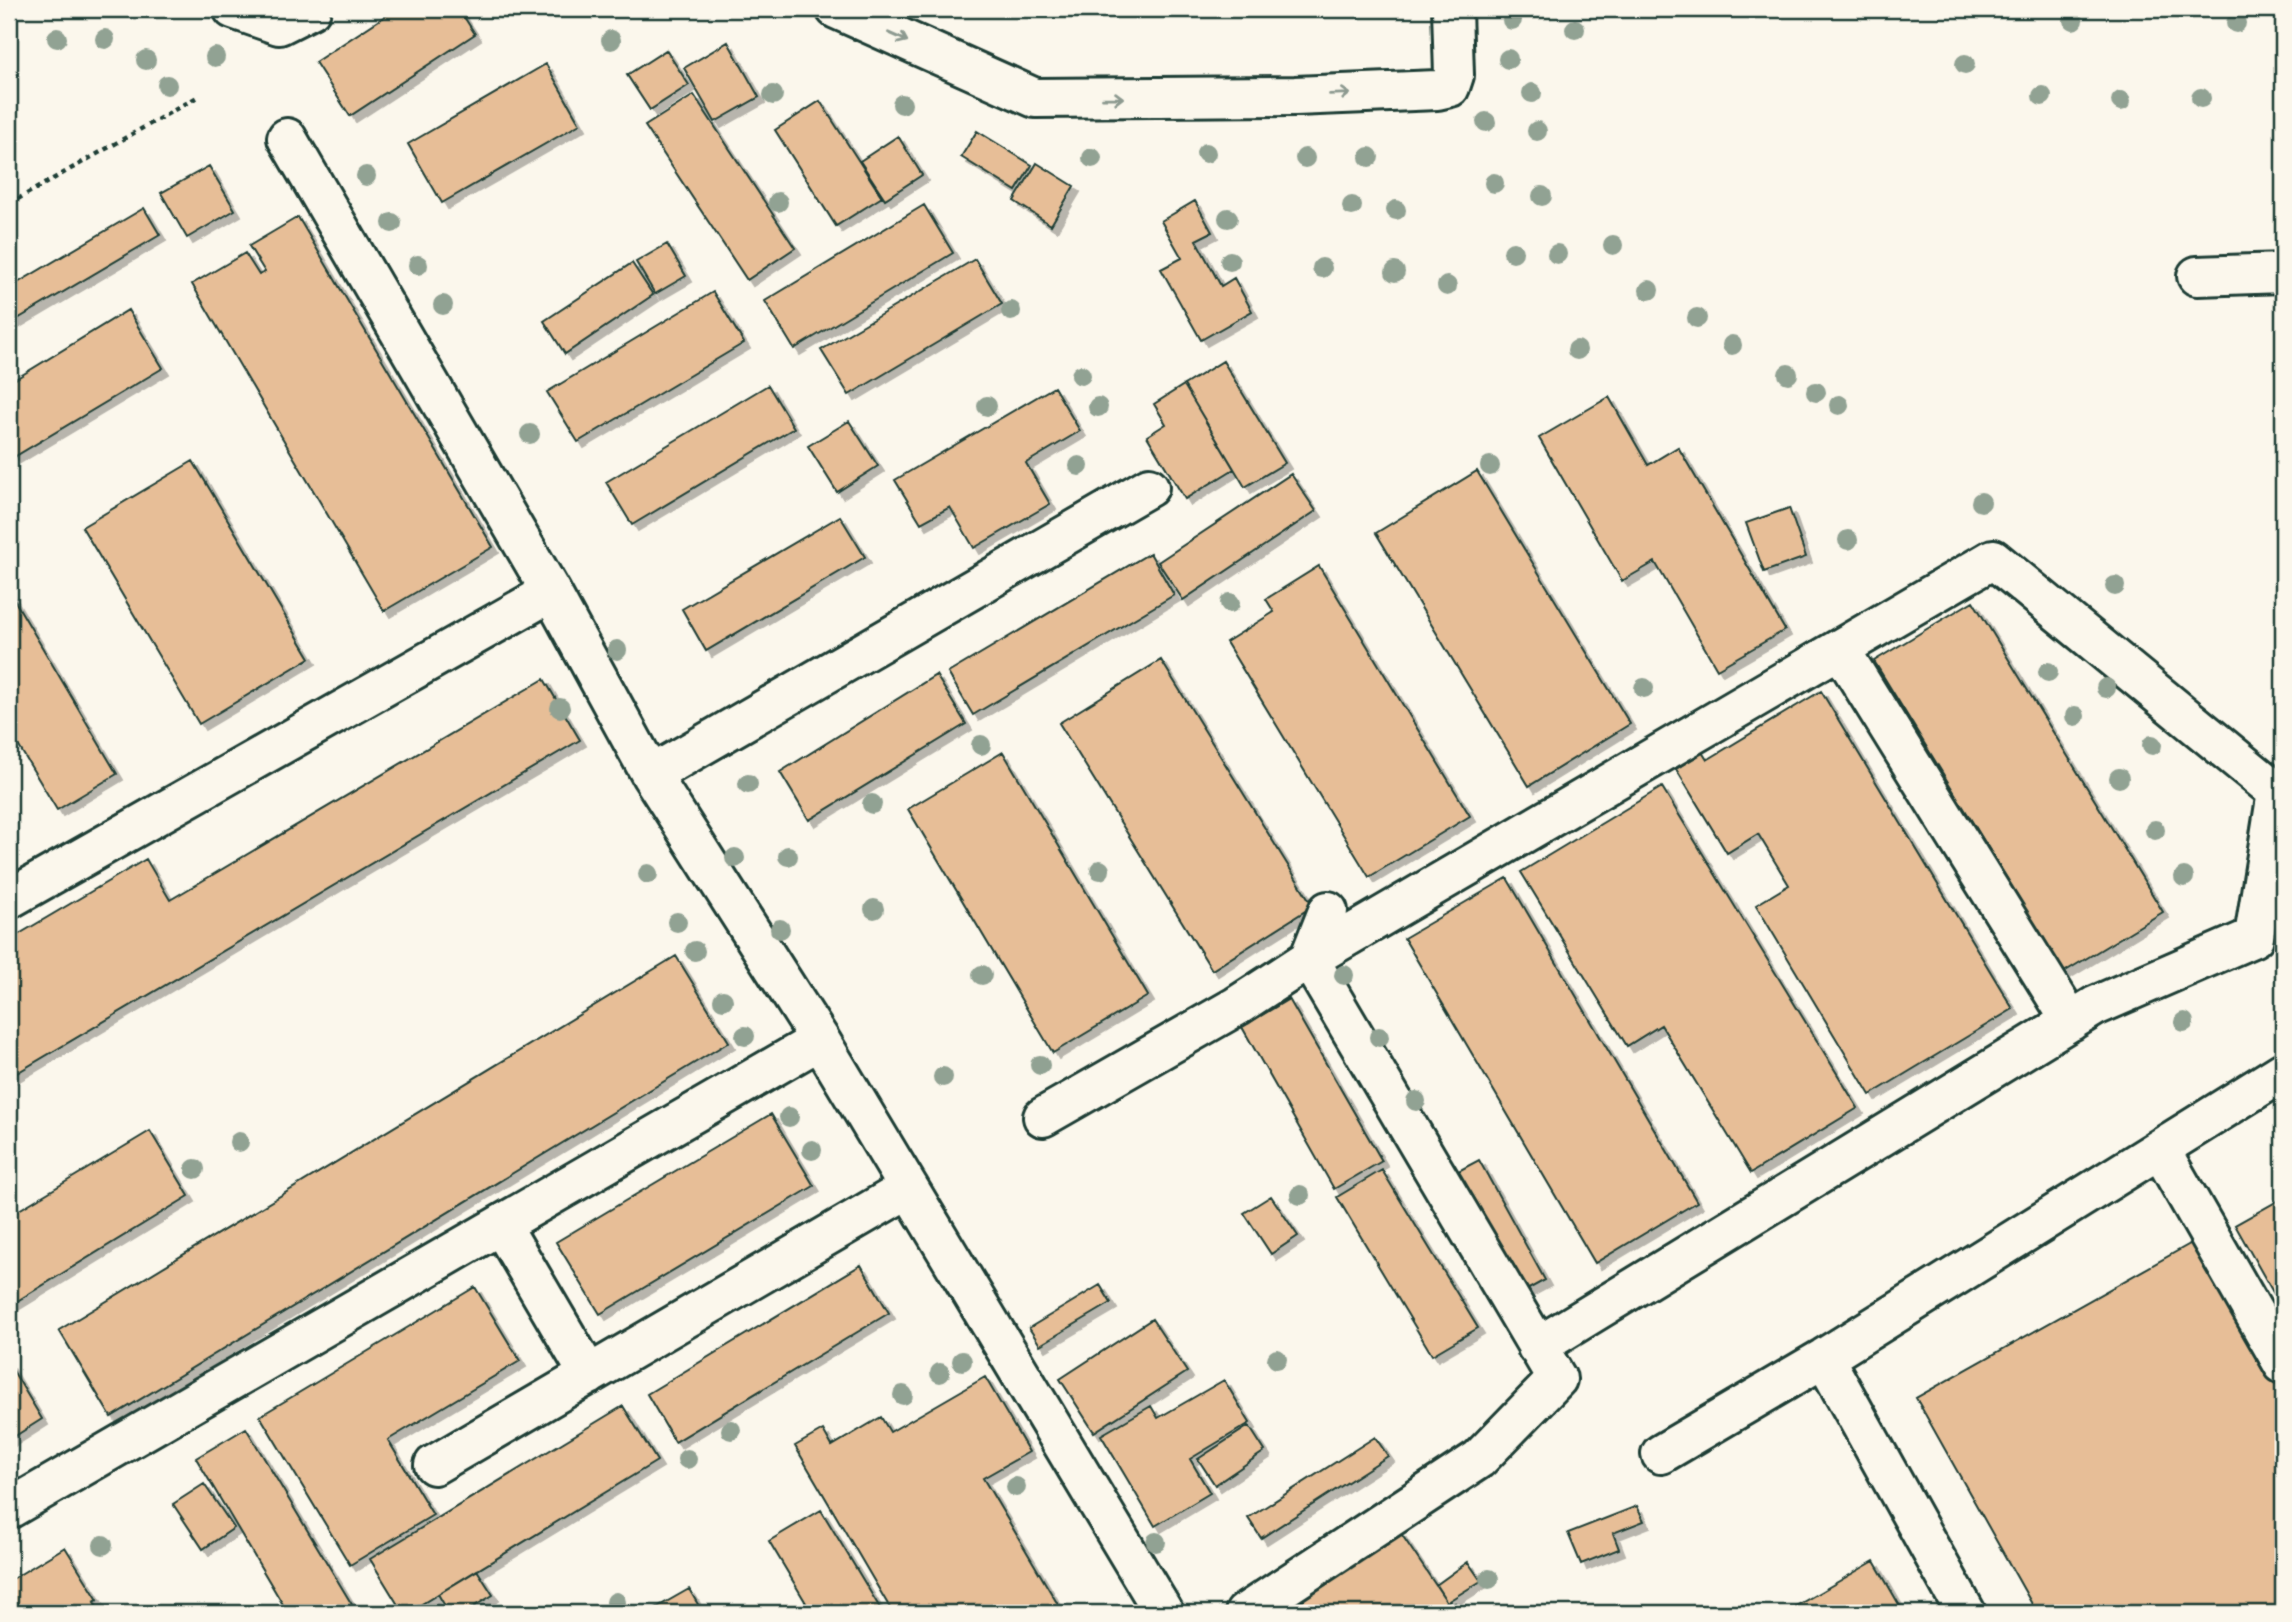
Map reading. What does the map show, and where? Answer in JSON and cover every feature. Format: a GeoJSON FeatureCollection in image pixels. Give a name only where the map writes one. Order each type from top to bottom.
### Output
{"type":"FeatureCollection","features":[{"type":"Feature","properties":{"kind":"lane"},"geometry":{"type":"LineString","coordinates":[[233,9],[279,25],[311,9]]}},
{"type":"Feature","properties":{"kind":"lane"},"geometry":{"type":"LineString","coordinates":[[836,9],[1035,98],[1295,96],[1437,90],[1450,86],[1454,75],[1452,9]]}},
{"type":"Feature","properties":{"kind":"lane"},"geometry":{"type":"LineString","coordinates":[[287,138],[551,592],[651,775],[820,1040],[1164,1613]]}},
{"type":"Feature","properties":{"kind":"lane"},"geometry":{"type":"LineString","coordinates":[[2197,276],[2283,273]]}},
{"type":"Feature","properties":{"kind":"lane"},"geometry":{"type":"LineString","coordinates":[[651,775],[1149,488]]}},
{"type":"Feature","properties":{"kind":"lane"},"geometry":{"type":"LineString","coordinates":[[1043,1117],[1237,1006],[1309,959],[1993,559],[2277,792],[2254,937],[2095,1006],[1537,1347]]}},
{"type":"Feature","properties":{"kind":"lane"},"geometry":{"type":"LineString","coordinates":[[9,899],[551,592]]}},
{"type":"Feature","properties":{"kind":"lane"},"geometry":{"type":"LineString","coordinates":[[1840,649],[2071,1021]]}},
{"type":"Feature","properties":{"kind":"lane"},"geometry":{"type":"LineString","coordinates":[[1309,959],[1328,911]]}},
{"type":"Feature","properties":{"kind":"lane"},"geometry":{"type":"LineString","coordinates":[[1245,1613],[1479,1459],[1557,1379],[1309,959]]}},
{"type":"Feature","properties":{"kind":"lane"},"geometry":{"type":"LineString","coordinates":[[9,1509],[820,1040]]}},
{"type":"Feature","properties":{"kind":"lane"},"geometry":{"type":"LineString","coordinates":[[1661,1454],[1824,1358],[2283,1072]]}},
{"type":"Feature","properties":{"kind":"lane"},"geometry":{"type":"LineString","coordinates":[[2160,1149],[2283,1364]]}},
{"type":"Feature","properties":{"kind":"lane"},"geometry":{"type":"LineString","coordinates":[[434,1465],[909,1188]]}},
{"type":"Feature","properties":{"kind":"lane"},"geometry":{"type":"LineString","coordinates":[[501,1225],[589,1374]]}},
{"type":"Feature","properties":{"kind":"lane"},"geometry":{"type":"LineString","coordinates":[[1824,1358],[1966,1613]]}},
{"type":"Feature","properties":{"kind":"path"},"geometry":{"type":"LineString","coordinates":[[9,204],[199,96]]}},
{"type":"Feature","properties":{"kind":"building"},"geometry":{"type":"Polygon","coordinates":[[[396,9],[459,9],[475,34],[350,116],[315,62],[396,9]]]}},
{"type":"Feature","properties":{"kind":"building"},"geometry":{"type":"Polygon","coordinates":[[[728,42],[759,97],[715,122],[684,68],[728,42]]]}},
{"type":"Feature","properties":{"kind":"building"},"geometry":{"type":"Polygon","coordinates":[[[666,50],[689,85],[650,110],[627,75],[666,50]]]}},
{"type":"Feature","properties":{"kind":"building"},"geometry":{"type":"Polygon","coordinates":[[[546,64],[580,124],[442,203],[408,144],[546,64]]]}},
{"type":"Feature","properties":{"kind":"building"},"geometry":{"type":"Polygon","coordinates":[[[694,95],[795,248],[747,280],[645,126],[694,95]]]}},
{"type":"Feature","properties":{"kind":"building"},"geometry":{"type":"Polygon","coordinates":[[[820,101],[882,197],[836,226],[775,130],[820,101]]]}},
{"type":"Feature","properties":{"kind":"building"},"geometry":{"type":"Polygon","coordinates":[[[977,131],[1032,165],[1016,191],[961,157],[977,131]]]}},
{"type":"Feature","properties":{"kind":"building"},"geometry":{"type":"Polygon","coordinates":[[[898,136],[922,175],[885,199],[860,161],[898,136]]]}},
{"type":"Feature","properties":{"kind":"building"},"geometry":{"type":"Polygon","coordinates":[[[1037,163],[1074,186],[1051,225],[1014,201],[1037,163]]]}},
{"type":"Feature","properties":{"kind":"building"},"geometry":{"type":"Polygon","coordinates":[[[209,166],[235,210],[187,238],[161,193],[209,166]]]}},
{"type":"Feature","properties":{"kind":"building"},"geometry":{"type":"Polygon","coordinates":[[[1195,201],[1212,232],[1196,240],[1221,286],[1234,278],[1252,311],[1201,340],[1161,269],[1182,258],[1161,221],[1195,201]]]}},
{"type":"Feature","properties":{"kind":"building"},"geometry":{"type":"Polygon","coordinates":[[[924,205],[953,253],[794,349],[765,301],[924,205]]]}},
{"type":"Feature","properties":{"kind":"building"},"geometry":{"type":"Polygon","coordinates":[[[144,208],[160,235],[9,324],[9,288],[144,208]]]}},
{"type":"Feature","properties":{"kind":"building"},"geometry":{"type":"Polygon","coordinates":[[[298,217],[493,547],[384,611],[192,284],[245,253],[259,275],[265,272],[249,246],[298,217]]]}},
{"type":"Feature","properties":{"kind":"building"},"geometry":{"type":"Polygon","coordinates":[[[667,244],[686,276],[655,294],[636,262],[667,244]]]}},
{"type":"Feature","properties":{"kind":"building"},"geometry":{"type":"Polygon","coordinates":[[[975,259],[1002,304],[849,395],[821,350],[975,259]]]}},
{"type":"Feature","properties":{"kind":"building"},"geometry":{"type":"Polygon","coordinates":[[[632,263],[653,295],[565,354],[544,321],[632,263]]]}},
{"type":"Feature","properties":{"kind":"building"},"geometry":{"type":"Polygon","coordinates":[[[713,292],[744,343],[578,442],[547,392],[713,292]]]}},
{"type":"Feature","properties":{"kind":"building"},"geometry":{"type":"Polygon","coordinates":[[[128,310],[163,368],[14,457],[9,447],[9,383],[128,310]]]}},
{"type":"Feature","properties":{"kind":"building"},"geometry":{"type":"Polygon","coordinates":[[[1223,361],[1285,463],[1245,487],[1184,385],[1223,361]]]}},
{"type":"Feature","properties":{"kind":"building"},"geometry":{"type":"Polygon","coordinates":[[[768,385],[794,428],[632,525],[606,482],[768,385]]]}},
{"type":"Feature","properties":{"kind":"building"},"geometry":{"type":"Polygon","coordinates":[[[1184,385],[1234,469],[1185,499],[1147,436],[1166,424],[1154,404],[1184,385]]]}},
{"type":"Feature","properties":{"kind":"building"},"geometry":{"type":"Polygon","coordinates":[[[1054,387],[1080,431],[1026,463],[1050,504],[974,548],[950,507],[921,523],[895,480],[1054,387]]]}},
{"type":"Feature","properties":{"kind":"building"},"geometry":{"type":"Polygon","coordinates":[[[1609,397],[1648,465],[1678,447],[1785,630],[1717,669],[1655,562],[1622,581],[1539,438],[1609,397]]]}},
{"type":"Feature","properties":{"kind":"building"},"geometry":{"type":"Polygon","coordinates":[[[849,421],[878,466],[837,492],[808,446],[849,421]]]}},
{"type":"Feature","properties":{"kind":"building"},"geometry":{"type":"Polygon","coordinates":[[[193,461],[310,658],[199,724],[82,527],[193,461]]]}},
{"type":"Feature","properties":{"kind":"building"},"geometry":{"type":"Polygon","coordinates":[[[1477,471],[1630,724],[1529,786],[1376,533],[1477,471]]]}},
{"type":"Feature","properties":{"kind":"building"},"geometry":{"type":"Polygon","coordinates":[[[1291,474],[1316,511],[1183,600],[1158,562],[1291,474]]]}},
{"type":"Feature","properties":{"kind":"building"},"geometry":{"type":"Polygon","coordinates":[[[1789,508],[1806,557],[1764,572],[1746,523],[1789,508]]]}},
{"type":"Feature","properties":{"kind":"building"},"geometry":{"type":"Polygon","coordinates":[[[840,516],[865,557],[706,651],[682,609],[840,516]]]}},
{"type":"Feature","properties":{"kind":"building"},"geometry":{"type":"Polygon","coordinates":[[[1150,553],[1174,595],[973,715],[948,673],[1150,553]]]}},
{"type":"Feature","properties":{"kind":"building"},"geometry":{"type":"Polygon","coordinates":[[[1319,566],[1470,816],[1369,877],[1226,642],[1274,612],[1266,599],[1319,566]]]}},
{"type":"Feature","properties":{"kind":"building"},"geometry":{"type":"Polygon","coordinates":[[[9,591],[117,774],[57,810],[9,730],[9,591]]]}},
{"type":"Feature","properties":{"kind":"building"},"geometry":{"type":"Polygon","coordinates":[[[1973,601],[2163,912],[2064,972],[1874,661],[1973,601]]]}},
{"type":"Feature","properties":{"kind":"building"},"geometry":{"type":"Polygon","coordinates":[[[1161,660],[1313,906],[1212,970],[1059,723],[1161,660]]]}},
{"type":"Feature","properties":{"kind":"building"},"geometry":{"type":"Polygon","coordinates":[[[936,675],[966,724],[809,820],[780,772],[936,675]]]}},
{"type":"Feature","properties":{"kind":"building"},"geometry":{"type":"Polygon","coordinates":[[[544,679],[580,740],[10,1077],[9,940],[146,859],[170,900],[544,679]]]}},
{"type":"Feature","properties":{"kind":"building"},"geometry":{"type":"Polygon","coordinates":[[[1821,691],[2013,1009],[1870,1095],[1756,905],[1789,885],[1758,834],[1727,853],[1676,769],[1702,752],[1707,760],[1821,691]]]}},
{"type":"Feature","properties":{"kind":"building"},"geometry":{"type":"Polygon","coordinates":[[[1003,752],[1148,996],[1053,1053],[908,809],[1003,752]]]}},
{"type":"Feature","properties":{"kind":"building"},"geometry":{"type":"Polygon","coordinates":[[[1662,787],[1858,1108],[1751,1173],[1661,1025],[1627,1046],[1521,872],[1662,787]]]}},
{"type":"Feature","properties":{"kind":"building"},"geometry":{"type":"Polygon","coordinates":[[[1507,878],[1697,1202],[1595,1263],[1404,938],[1507,878]]]}},
{"type":"Feature","properties":{"kind":"building"},"geometry":{"type":"Polygon","coordinates":[[[676,956],[729,1042],[111,1417],[59,1330],[676,956]]]}},
{"type":"Feature","properties":{"kind":"building"},"geometry":{"type":"Polygon","coordinates":[[[1289,999],[1382,1161],[1334,1189],[1242,1027],[1289,999]]]}},
{"type":"Feature","properties":{"kind":"building"},"geometry":{"type":"Polygon","coordinates":[[[771,1114],[814,1186],[600,1314],[556,1242],[771,1114]]]}},
{"type":"Feature","properties":{"kind":"building"},"geometry":{"type":"Polygon","coordinates":[[[150,1131],[189,1196],[9,1306],[9,1216],[150,1131]]]}},
{"type":"Feature","properties":{"kind":"building"},"geometry":{"type":"Polygon","coordinates":[[[1479,1160],[1545,1280],[1516,1296],[1449,1176],[1479,1160]]]}},
{"type":"Feature","properties":{"kind":"building"},"geometry":{"type":"Polygon","coordinates":[[[1382,1170],[1478,1328],[1432,1355],[1337,1197],[1382,1170]]]}},
{"type":"Feature","properties":{"kind":"building"},"geometry":{"type":"Polygon","coordinates":[[[1271,1196],[1298,1236],[1271,1254],[1244,1213],[1271,1196]]]}},
{"type":"Feature","properties":{"kind":"building"},"geometry":{"type":"Polygon","coordinates":[[[2283,1198],[2283,1310],[2235,1225],[2283,1198]]]}},
{"type":"Feature","properties":{"kind":"building"},"geometry":{"type":"Polygon","coordinates":[[[2197,1240],[2283,1394],[2283,1613],[2037,1613],[1916,1398],[2197,1240]]]}},
{"type":"Feature","properties":{"kind":"building"},"geometry":{"type":"Polygon","coordinates":[[[861,1265],[889,1313],[675,1442],[647,1394],[861,1265]]]}},
{"type":"Feature","properties":{"kind":"building"},"geometry":{"type":"Polygon","coordinates":[[[1100,1285],[1111,1303],[1040,1345],[1029,1328],[1100,1285]]]}},
{"type":"Feature","properties":{"kind":"building"},"geometry":{"type":"Polygon","coordinates":[[[475,1287],[520,1361],[388,1440],[433,1515],[350,1565],[260,1416],[475,1287]]]}},
{"type":"Feature","properties":{"kind":"building"},"geometry":{"type":"Polygon","coordinates":[[[1152,1319],[1187,1372],[1094,1432],[1060,1379],[1152,1319]]]}},
{"type":"Feature","properties":{"kind":"building"},"geometry":{"type":"Polygon","coordinates":[[[9,1364],[42,1419],[9,1440],[9,1364]]]}},
{"type":"Feature","properties":{"kind":"building"},"geometry":{"type":"Polygon","coordinates":[[[985,1377],[1029,1452],[983,1478],[1063,1613],[893,1613],[795,1446],[823,1430],[832,1446],[881,1417],[890,1432],[985,1377]]]}},
{"type":"Feature","properties":{"kind":"building"},"geometry":{"type":"Polygon","coordinates":[[[1224,1380],[1250,1423],[1190,1459],[1210,1493],[1155,1526],[1101,1435],[1151,1406],[1158,1418],[1224,1380]]]}},
{"type":"Feature","properties":{"kind":"building"},"geometry":{"type":"Polygon","coordinates":[[[623,1406],[657,1461],[403,1613],[370,1559],[623,1406]]]}},
{"type":"Feature","properties":{"kind":"building"},"geometry":{"type":"Polygon","coordinates":[[[1249,1426],[1265,1451],[1215,1485],[1198,1459],[1249,1426]]]}},
{"type":"Feature","properties":{"kind":"building"},"geometry":{"type":"Polygon","coordinates":[[[246,1428],[357,1613],[288,1613],[196,1458],[246,1428]]]}},
{"type":"Feature","properties":{"kind":"building"},"geometry":{"type":"Polygon","coordinates":[[[1375,1437],[1388,1456],[1261,1538],[1248,1518],[1375,1437]]]}},
{"type":"Feature","properties":{"kind":"building"},"geometry":{"type":"Polygon","coordinates":[[[204,1484],[234,1528],[203,1549],[173,1504],[204,1484]]]}},
{"type":"Feature","properties":{"kind":"building"},"geometry":{"type":"Polygon","coordinates":[[[1637,1506],[1644,1521],[1613,1533],[1619,1549],[1581,1564],[1568,1533],[1637,1506]]]}},
{"type":"Feature","properties":{"kind":"building"},"geometry":{"type":"Polygon","coordinates":[[[821,1510],[883,1613],[812,1613],[769,1541],[821,1510]]]}},
{"type":"Feature","properties":{"kind":"building"},"geometry":{"type":"Polygon","coordinates":[[[1400,1532],[1447,1602],[1431,1613],[1279,1613],[1400,1532]]]}},
{"type":"Feature","properties":{"kind":"building"},"geometry":{"type":"Polygon","coordinates":[[[65,1547],[98,1600],[94,1602],[100,1613],[9,1613],[9,1581],[65,1547]]]}},
{"type":"Feature","properties":{"kind":"building"},"geometry":{"type":"Polygon","coordinates":[[[1874,1561],[1904,1613],[1784,1613],[1874,1561]]]}},
{"type":"Feature","properties":{"kind":"building"},"geometry":{"type":"Polygon","coordinates":[[[1468,1562],[1481,1581],[1447,1602],[1436,1585],[1468,1562]]]}},
{"type":"Feature","properties":{"kind":"building"},"geometry":{"type":"Polygon","coordinates":[[[477,1570],[493,1595],[463,1613],[449,1613],[438,1594],[477,1570]]]}},
{"type":"Feature","properties":{"kind":"building"},"geometry":{"type":"Polygon","coordinates":[[[689,1589],[703,1613],[647,1613],[689,1589]]]}},
{"type":"Feature","properties":{"kind":"building"},"geometry":{"type":"Polygon","coordinates":[[[1455,1603],[1461,1613],[1439,1613],[1455,1603]]]}}]}
